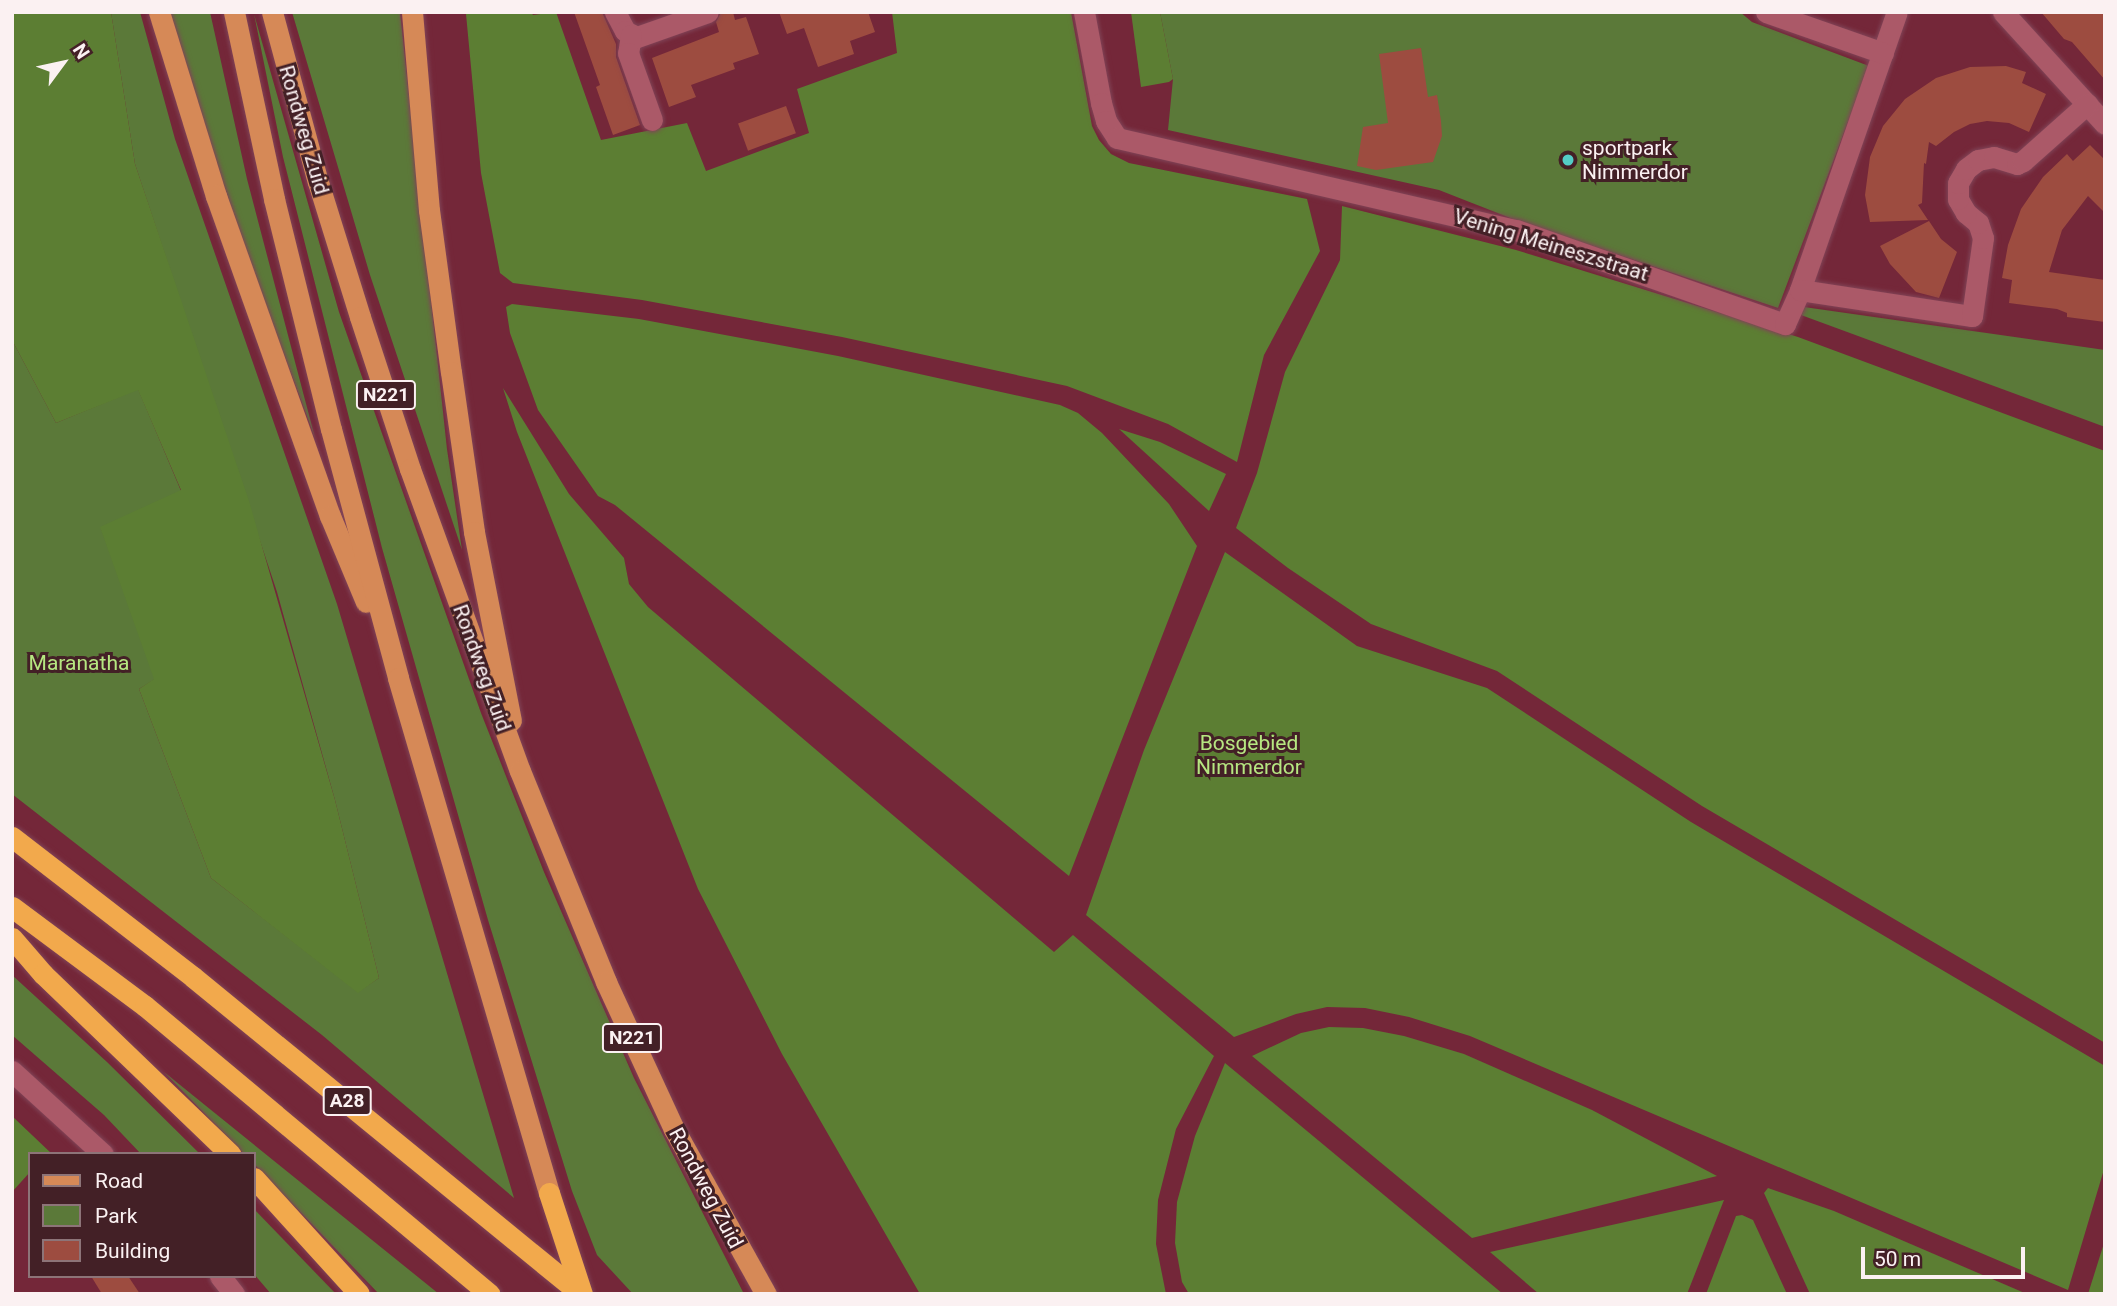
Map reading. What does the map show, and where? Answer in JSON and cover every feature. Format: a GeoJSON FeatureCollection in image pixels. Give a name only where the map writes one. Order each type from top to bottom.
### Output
{"type":"FeatureCollection","features":[{"type":"Feature","properties":{"kind":"highway","name":"A28"},"geometry":{"type":"LineString","coordinates":[[12,837],[193,977],[581,1294]]}},
{"type":"Feature","properties":{"kind":"highway","name":"A28"},"geometry":{"type":"LineString","coordinates":[[12,907],[145,1006],[490,1294]]}},
{"type":"Feature","properties":{"kind":"highway"},"geometry":{"type":"LineString","coordinates":[[12,938],[43,974],[228,1152]]}},
{"type":"Feature","properties":{"kind":"highway"},"geometry":{"type":"LineString","coordinates":[[256,1180],[359,1294]]}},
{"type":"Feature","properties":{"kind":"highway","name":"A28"},"geometry":{"type":"LineString","coordinates":[[549,1193],[581,1294]]}},
{"type":"Feature","properties":{"kind":"main road","name":"N221"},"geometry":{"type":"LineString","coordinates":[[159,12],[216,196],[330,516],[398,678]]}},
{"type":"Feature","properties":{"kind":"main road","name":"Rondweg Zuid"},"geometry":{"type":"LineString","coordinates":[[234,12],[274,199],[398,678],[549,1193]]}},
{"type":"Feature","properties":{"kind":"main road","name":"Rondweg Zuid"},"geometry":{"type":"LineString","coordinates":[[272,12],[318,182],[369,343],[476,655],[520,771],[606,982],[674,1129],[766,1294]]}},
{"type":"Feature","properties":{"kind":"main road","name":"N221"},"geometry":{"type":"LineString","coordinates":[[412,12],[429,210],[451,372],[474,533],[520,771]]}},
{"type":"Feature","properties":{"kind":"street"},"geometry":{"type":"LineString","coordinates":[[615,12],[625,30],[637,37],[708,12]]}},
{"type":"Feature","properties":{"kind":"street","name":"Vening Meineszstraat"},"geometry":{"type":"LineString","coordinates":[[1084,12],[1106,121],[1118,138],[1128,143],[1489,223],[1571,247],[1785,324],[1800,290],[1897,12]]}},
{"type":"Feature","properties":{"kind":"street"},"geometry":{"type":"LineString","coordinates":[[1766,12],[1882,53]]}},
{"type":"Feature","properties":{"kind":"street"},"geometry":{"type":"LineString","coordinates":[[2003,12],[2105,124]]}},
{"type":"Feature","properties":{"kind":"street"},"geometry":{"type":"LineString","coordinates":[[631,35],[628,52],[652,120]]}},
{"type":"Feature","properties":{"kind":"street"},"geometry":{"type":"LineString","coordinates":[[1800,290],[1972,316],[1983,238],[1978,223],[1966,214],[1958,199],[1958,183],[1966,169],[1978,160],[1994,157],[2017,163],[2023,160],[2087,104]]}},
{"type":"Feature","properties":{"kind":"street"},"geometry":{"type":"LineString","coordinates":[[15,1078],[101,1152]]}},
{"type":"Feature","properties":{"kind":"street"},"geometry":{"type":"LineString","coordinates":[[222,1278],[234,1294]]}},
{"type":"Feature","properties":{"kind":"green space"},"geometry":{"type":"Polygon","coordinates":[[[12,12],[111,12],[135,164],[249,501],[335,800],[379,978],[358,993],[211,878],[139,689],[154,679],[100,527],[181,490],[138,390],[56,423],[12,340],[12,12]]]}},
{"type":"Feature","properties":{"kind":"green space","name":"Maranatha"},"geometry":{"type":"Polygon","coordinates":[[[111,12],[140,12],[175,139],[337,604],[514,1198],[322,1035],[12,794],[12,340],[56,423],[138,389],[181,491],[101,528],[155,679],[139,689],[211,878],[358,992],[379,978],[335,800],[277,592],[135,164],[111,12]]]}},
{"type":"Feature","properties":{"kind":"green space"},"geometry":{"type":"Polygon","coordinates":[[[170,12],[210,12],[247,179],[315,438],[226,198],[183,65],[170,12]]]}},
{"type":"Feature","properties":{"kind":"green space"},"geometry":{"type":"Polygon","coordinates":[[[292,12],[400,12],[447,449],[462,550],[370,275],[292,12]]]}},
{"type":"Feature","properties":{"kind":"green space"},"geometry":{"type":"Polygon","coordinates":[[[461,12],[531,12],[533,15],[556,12],[601,140],[687,123],[706,171],[809,133],[797,89],[897,53],[892,12],[1071,12],[1092,126],[1111,154],[1129,163],[1307,199],[1320,251],[1264,355],[1237,462],[1168,424],[1067,386],[842,337],[642,300],[513,283],[500,273],[481,173],[466,14],[461,12]]]}},
{"type":"Feature","properties":{"kind":"green space"},"geometry":{"type":"Polygon","coordinates":[[[1131,12],[1160,12],[1173,79],[1169,82],[1141,87],[1131,12]]]}},
{"type":"Feature","properties":{"kind":"green space","name":"sportpark Nimmerdor"},"geometry":{"type":"Polygon","coordinates":[[[1160,12],[1740,12],[1752,22],[1869,66],[1778,308],[1523,223],[1439,190],[1168,130],[1173,79],[1160,12]]]}},
{"type":"Feature","properties":{"kind":"green space"},"geometry":{"type":"Polygon","coordinates":[[[254,14],[339,312],[481,713],[544,872],[634,1078],[744,1294],[633,1294],[597,1255],[572,1191],[488,920],[382,548],[283,157],[254,14]]]}},
{"type":"Feature","properties":{"kind":"green space"},"geometry":{"type":"Polygon","coordinates":[[[1342,206],[1516,250],[1798,337],[2105,451],[2105,1043],[1702,806],[1497,671],[1371,624],[1288,568],[1236,528],[1257,473],[1285,372],[1340,260],[1342,206]]]}},
{"type":"Feature","properties":{"kind":"green space"},"geometry":{"type":"Polygon","coordinates":[[[512,304],[639,319],[838,356],[1060,405],[1078,413],[1102,433],[1169,504],[1197,546],[1069,876],[615,505],[598,496],[538,410],[510,333],[506,307],[512,304]]]}},
{"type":"Feature","properties":{"kind":"green space"},"geometry":{"type":"Polygon","coordinates":[[[1804,307],[2105,350],[2105,427],[1801,315],[1804,307]]]}},
{"type":"Feature","properties":{"kind":"green space"},"geometry":{"type":"Polygon","coordinates":[[[503,388],[569,494],[624,558],[629,584],[648,607],[1054,952],[1073,935],[1214,1056],[1176,1129],[1158,1200],[1156,1244],[1166,1294],[920,1294],[782,1054],[698,889],[517,432],[503,388]]]}},
{"type":"Feature","properties":{"kind":"green space"},"geometry":{"type":"Polygon","coordinates":[[[1119,429],[1160,442],[1226,474],[1209,511],[1119,429]]]}},
{"type":"Feature","properties":{"kind":"green space","name":"Bosgebied Nimmerdor"},"geometry":{"type":"Polygon","coordinates":[[[1225,552],[1357,646],[1487,688],[1691,822],[2105,1066],[2105,1166],[2068,1290],[1470,1036],[1409,1017],[1365,1008],[1327,1007],[1296,1014],[1234,1037],[1086,915],[1144,750],[1225,552]]]}},
{"type":"Feature","properties":{"kind":"green space"},"geometry":{"type":"Polygon","coordinates":[[[12,975],[107,1062],[198,1152],[139,1152],[104,1115],[12,1035],[12,975]]]}},
{"type":"Feature","properties":{"kind":"green space"},"geometry":{"type":"Polygon","coordinates":[[[1329,1027],[1363,1028],[1404,1036],[1464,1054],[1592,1110],[1717,1176],[1472,1238],[1252,1056],[1301,1033],[1329,1027]]]}},
{"type":"Feature","properties":{"kind":"green space"},"geometry":{"type":"Polygon","coordinates":[[[1225,1063],[1503,1294],[1189,1294],[1182,1282],[1175,1243],[1177,1202],[1195,1136],[1225,1063]]]}},
{"type":"Feature","properties":{"kind":"green space"},"geometry":{"type":"Polygon","coordinates":[[[164,1072],[439,1294],[379,1294],[256,1166],[256,1152],[242,1152],[164,1072]]]}},
{"type":"Feature","properties":{"kind":"green space"},"geometry":{"type":"Polygon","coordinates":[[[12,1116],[50,1152],[28,1152],[28,1174],[12,1192],[12,1116]]]}},
{"type":"Feature","properties":{"kind":"green space"},"geometry":{"type":"Polygon","coordinates":[[[1768,1188],[1834,1211],[2027,1294],[1810,1294],[1764,1193],[1768,1188]]]}},
{"type":"Feature","properties":{"kind":"green space"},"geometry":{"type":"Polygon","coordinates":[[[1724,1200],[1687,1294],[1539,1294],[1490,1252],[1724,1200]]]}},
{"type":"Feature","properties":{"kind":"green space"},"geometry":{"type":"Polygon","coordinates":[[[256,1211],[336,1294],[271,1294],[256,1276],[256,1211]]]}},
{"type":"Feature","properties":{"kind":"green space"},"geometry":{"type":"Polygon","coordinates":[[[1742,1215],[1753,1220],[1787,1294],[1706,1294],[1736,1216],[1742,1215]]]}},
{"type":"Feature","properties":{"kind":"green space"},"geometry":{"type":"Polygon","coordinates":[[[2105,1240],[2105,1294],[2088,1294],[2105,1240]]]}},
{"type":"Feature","properties":{"kind":"building"},"geometry":{"type":"Polygon","coordinates":[[[574,12],[602,12],[616,44],[616,57],[640,125],[613,135],[596,87],[600,85],[574,12]]]}},
{"type":"Feature","properties":{"kind":"building"},"geometry":{"type":"Polygon","coordinates":[[[721,12],[733,12],[735,20],[746,17],[759,54],[733,63],[735,69],[691,85],[696,97],[669,107],[652,58],[719,32],[716,22],[721,12]]]}},
{"type":"Feature","properties":{"kind":"building"},"geometry":{"type":"Polygon","coordinates":[[[779,12],[868,12],[875,32],[850,41],[854,54],[818,67],[804,28],[787,34],[779,12]]]}},
{"type":"Feature","properties":{"kind":"building"},"geometry":{"type":"Polygon","coordinates":[[[2041,12],[2105,12],[2105,80],[2072,42],[2064,39],[2041,12]]]}},
{"type":"Feature","properties":{"kind":"building"},"geometry":{"type":"Polygon","coordinates":[[[1421,48],[1428,97],[1437,95],[1441,121],[1442,136],[1433,162],[1376,170],[1357,166],[1363,127],[1388,123],[1379,54],[1421,48]]]}},
{"type":"Feature","properties":{"kind":"building"},"geometry":{"type":"Polygon","coordinates":[[[2006,66],[2026,72],[2022,83],[2046,94],[2029,132],[2009,123],[1987,121],[1970,124],[1936,146],[1929,142],[1926,164],[1924,163],[1922,203],[1918,205],[1928,220],[1870,222],[1865,195],[1870,157],[1883,126],[1905,99],[1936,78],[1970,67],[2006,66]]]}},
{"type":"Feature","properties":{"kind":"building"},"geometry":{"type":"Polygon","coordinates":[[[786,106],[796,133],[748,151],[738,123],[786,106]]]}},
{"type":"Feature","properties":{"kind":"building"},"geometry":{"type":"Polygon","coordinates":[[[2090,145],[2105,160],[2105,213],[2088,196],[2062,230],[2049,272],[2105,280],[2105,322],[2067,317],[2067,313],[2057,309],[2009,303],[2012,280],[2002,278],[2008,245],[2021,209],[2043,177],[2067,154],[2073,161],[2090,145]]]}},
{"type":"Feature","properties":{"kind":"building"},"geometry":{"type":"Polygon","coordinates":[[[1929,221],[1941,239],[1957,252],[1939,298],[1916,292],[1890,264],[1880,246],[1929,221]]]}},
{"type":"Feature","properties":{"kind":"building"},"geometry":{"type":"Polygon","coordinates":[[[92,1278],[129,1278],[140,1294],[102,1294],[92,1278]]]}},
{"type":"Feature","properties":{"kind":"place","name":"sportpark Nimmerdor"},"geometry":{"type":"Point","coordinates":[1568,160]}}]}
